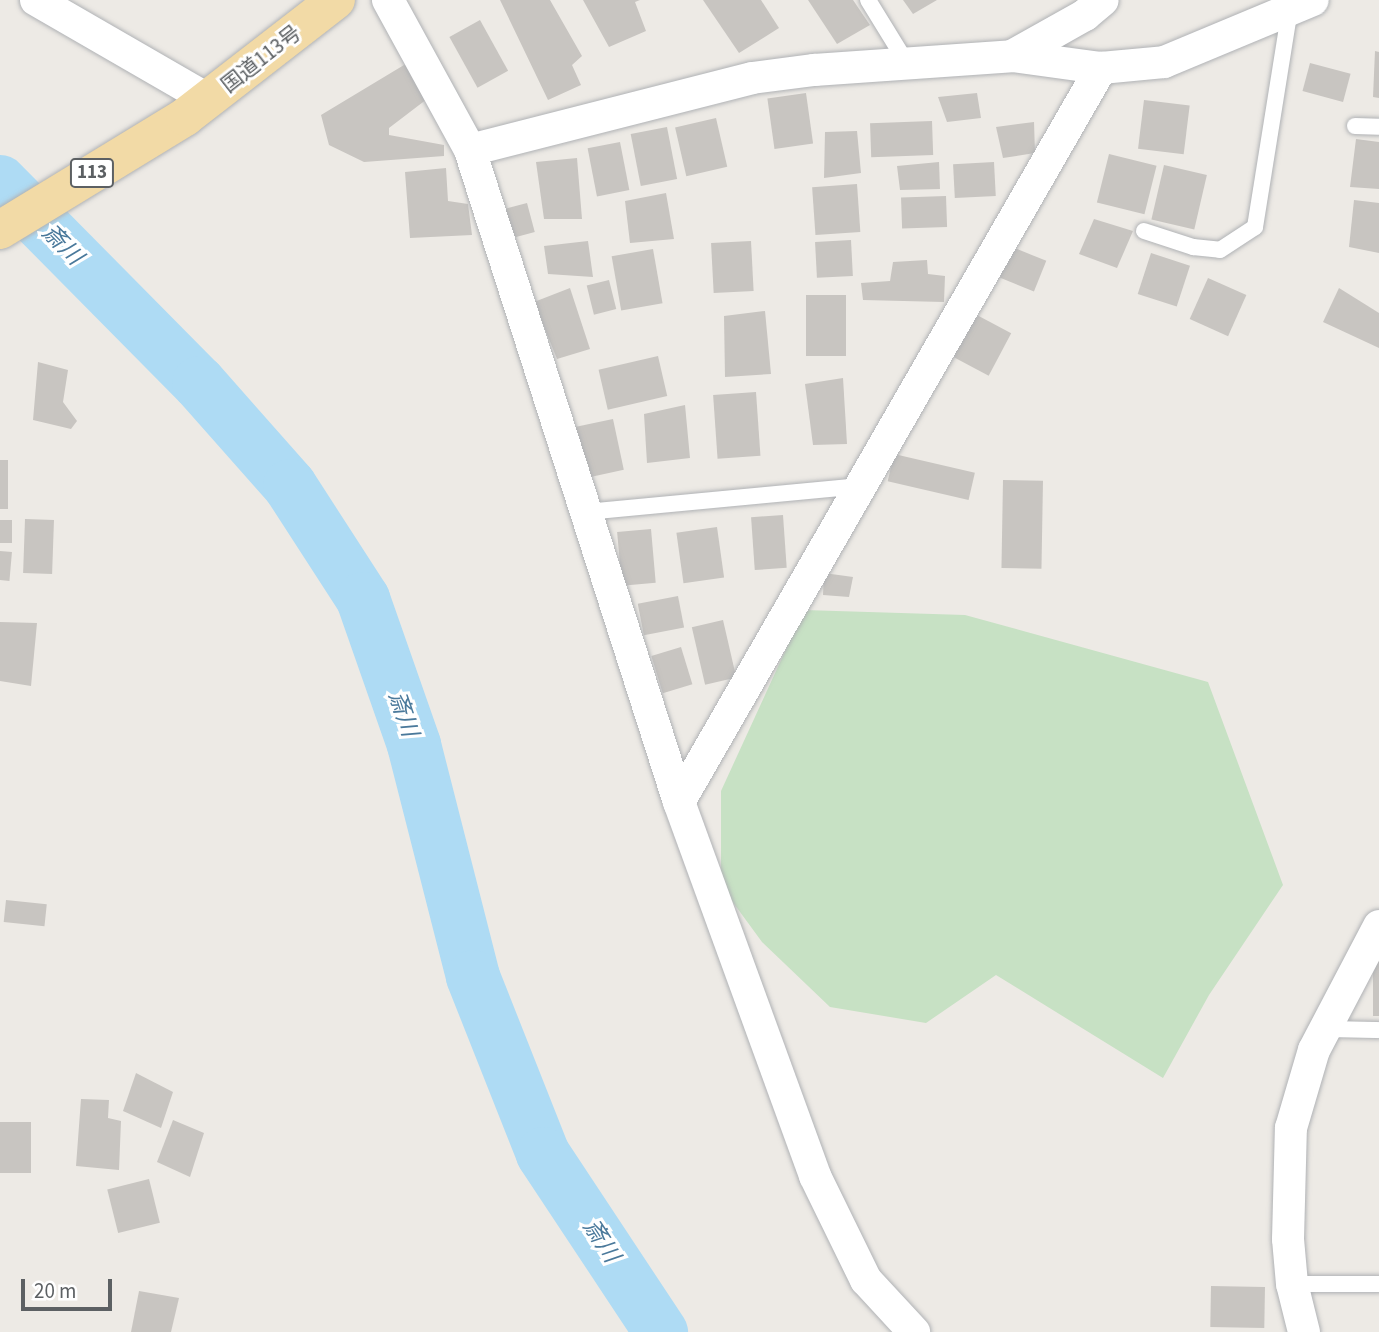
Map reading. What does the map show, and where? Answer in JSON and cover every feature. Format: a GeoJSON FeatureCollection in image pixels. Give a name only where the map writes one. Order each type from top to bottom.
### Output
{"type":"FeatureCollection","features":[{"type":"Feature","properties":{"kind":"highway","name":"国道113号"},"geometry":{"type":"LineString","coordinates":[[197,108],[336,0]]}},
{"type":"Feature","properties":{"kind":"highway","name":"113"},"geometry":{"type":"LineString","coordinates":[[0,230],[197,108]]}},
{"type":"Feature","properties":{"kind":"street"},"geometry":{"type":"LineString","coordinates":[[36,0],[197,108]]}},
{"type":"Feature","properties":{"kind":"street"},"geometry":{"type":"LineString","coordinates":[[387,0],[470,150],[679,802],[815,1176],[866,1280],[914,1332]]}},
{"type":"Feature","properties":{"kind":"street"},"geometry":{"type":"LineString","coordinates":[[470,150],[752,78],[1012,56],[1101,68],[1164,62],[1301,4]]}},
{"type":"Feature","properties":{"kind":"street"},"geometry":{"type":"LineString","coordinates":[[1012,56],[1088,5]]}},
{"type":"Feature","properties":{"kind":"street"},"geometry":{"type":"LineString","coordinates":[[679,802],[1101,68]]}},
{"type":"Feature","properties":{"kind":"street"},"geometry":{"type":"LineString","coordinates":[[1304,1332],[1292,1284],[1287,1200],[1291,1128],[1325,1028],[1379,926]]}},
{"type":"Feature","properties":{"kind":"lane"},"geometry":{"type":"LineString","coordinates":[[868,0],[908,65]]}},
{"type":"Feature","properties":{"kind":"lane"},"geometry":{"type":"LineString","coordinates":[[1144,231],[1193,247],[1220,250],[1255,227],[1301,4]]}},
{"type":"Feature","properties":{"kind":"lane"},"geometry":{"type":"LineString","coordinates":[[1355,126],[1379,127]]}},
{"type":"Feature","properties":{"kind":"lane"},"geometry":{"type":"LineString","coordinates":[[586,512],[861,486]]}},
{"type":"Feature","properties":{"kind":"lane"},"geometry":{"type":"LineString","coordinates":[[1325,1028],[1379,1030]]}},
{"type":"Feature","properties":{"kind":"lane"},"geometry":{"type":"LineString","coordinates":[[1292,1284],[1379,1284]]}},
{"type":"Feature","properties":{"kind":"green space"},"geometry":{"type":"Polygon","coordinates":[[[804,610],[965,615],[1208,682],[1283,885],[1209,995],[1163,1078],[996,975],[926,1023],[830,1007],[762,942],[721,886],[721,791],[804,610]]]}},
{"type":"Feature","properties":{"kind":"building"},"geometry":{"type":"Polygon","coordinates":[[[500,0],[550,0],[582,56],[572,65],[581,85],[548,100],[500,0]]]}},
{"type":"Feature","properties":{"kind":"building"},"geometry":{"type":"Polygon","coordinates":[[[583,0],[640,0],[635,2],[646,31],[609,47],[583,0]]]}},
{"type":"Feature","properties":{"kind":"building"},"geometry":{"type":"Polygon","coordinates":[[[703,0],[761,0],[779,28],[739,53],[703,0]]]}},
{"type":"Feature","properties":{"kind":"building"},"geometry":{"type":"Polygon","coordinates":[[[808,0],[853,0],[870,25],[837,44],[808,0]]]}},
{"type":"Feature","properties":{"kind":"building"},"geometry":{"type":"Polygon","coordinates":[[[903,0],[937,0],[913,14],[903,0]]]}},
{"type":"Feature","properties":{"kind":"building"},"geometry":{"type":"Polygon","coordinates":[[[480,20],[508,71],[478,88],[449,37],[480,20]]]}},
{"type":"Feature","properties":{"kind":"building"},"geometry":{"type":"Polygon","coordinates":[[[1375,51],[1379,52],[1379,98],[1373,97],[1375,51]]]}},
{"type":"Feature","properties":{"kind":"building"},"geometry":{"type":"Polygon","coordinates":[[[409,62],[427,99],[389,128],[389,135],[444,145],[444,156],[364,162],[329,145],[321,115],[409,62]]]}},
{"type":"Feature","properties":{"kind":"building"},"geometry":{"type":"Polygon","coordinates":[[[1310,63],[1351,74],[1343,102],[1302,91],[1310,63]]]}},
{"type":"Feature","properties":{"kind":"building"},"geometry":{"type":"Polygon","coordinates":[[[806,93],[813,144],[774,149],[767,98],[806,93]]]}},
{"type":"Feature","properties":{"kind":"building"},"geometry":{"type":"Polygon","coordinates":[[[977,93],[981,118],[947,122],[938,97],[977,93]]]}},
{"type":"Feature","properties":{"kind":"building"},"geometry":{"type":"Polygon","coordinates":[[[1144,100],[1190,106],[1184,154],[1138,149],[1144,100]]]}},
{"type":"Feature","properties":{"kind":"building"},"geometry":{"type":"Polygon","coordinates":[[[716,118],[727,167],[686,176],[675,127],[716,118]]]}},
{"type":"Feature","properties":{"kind":"building"},"geometry":{"type":"Polygon","coordinates":[[[932,121],[933,155],[871,157],[870,123],[932,121]]]}},
{"type":"Feature","properties":{"kind":"building"},"geometry":{"type":"Polygon","coordinates":[[[1034,122],[1035,153],[1003,158],[996,127],[1034,122]]]}},
{"type":"Feature","properties":{"kind":"building"},"geometry":{"type":"Polygon","coordinates":[[[667,127],[677,179],[641,186],[631,134],[667,127]]]}},
{"type":"Feature","properties":{"kind":"building"},"geometry":{"type":"Polygon","coordinates":[[[857,131],[861,173],[824,178],[825,132],[857,131]]]}},
{"type":"Feature","properties":{"kind":"building"},"geometry":{"type":"Polygon","coordinates":[[[1356,139],[1379,142],[1379,189],[1350,187],[1356,139]]]}},
{"type":"Feature","properties":{"kind":"building"},"geometry":{"type":"Polygon","coordinates":[[[620,142],[629,190],[597,196],[588,148],[620,142]]]}},
{"type":"Feature","properties":{"kind":"building"},"geometry":{"type":"Polygon","coordinates":[[[1109,154],[1157,166],[1144,214],[1097,203],[1109,154]]]}},
{"type":"Feature","properties":{"kind":"building"},"geometry":{"type":"Polygon","coordinates":[[[577,158],[582,219],[544,219],[536,162],[577,158]]]}},
{"type":"Feature","properties":{"kind":"building"},"geometry":{"type":"Polygon","coordinates":[[[939,162],[940,189],[900,190],[897,166],[939,162]]]}},
{"type":"Feature","properties":{"kind":"building"},"geometry":{"type":"Polygon","coordinates":[[[994,162],[996,196],[955,198],[953,164],[994,162]]]}},
{"type":"Feature","properties":{"kind":"building"},"geometry":{"type":"Polygon","coordinates":[[[1164,165],[1207,175],[1194,229],[1151,220],[1164,165]]]}},
{"type":"Feature","properties":{"kind":"building"},"geometry":{"type":"Polygon","coordinates":[[[446,168],[448,201],[468,204],[472,235],[410,238],[405,172],[446,168]]]}},
{"type":"Feature","properties":{"kind":"building"},"geometry":{"type":"Polygon","coordinates":[[[857,184],[860,232],[815,235],[812,187],[857,184]]]}},
{"type":"Feature","properties":{"kind":"building"},"geometry":{"type":"Polygon","coordinates":[[[666,193],[674,239],[630,243],[625,201],[666,193]]]}},
{"type":"Feature","properties":{"kind":"building"},"geometry":{"type":"Polygon","coordinates":[[[946,196],[947,227],[902,229],[901,198],[946,196]]]}},
{"type":"Feature","properties":{"kind":"building"},"geometry":{"type":"Polygon","coordinates":[[[1354,200],[1379,203],[1379,253],[1349,247],[1354,200]]]}},
{"type":"Feature","properties":{"kind":"building"},"geometry":{"type":"Polygon","coordinates":[[[527,203],[535,232],[510,239],[502,210],[527,203]]]}},
{"type":"Feature","properties":{"kind":"building"},"geometry":{"type":"Polygon","coordinates":[[[1094,219],[1133,231],[1117,268],[1079,254],[1094,219]]]}},
{"type":"Feature","properties":{"kind":"building"},"geometry":{"type":"Polygon","coordinates":[[[851,240],[853,276],[817,278],[815,242],[851,240]]]}},
{"type":"Feature","properties":{"kind":"building"},"geometry":{"type":"Polygon","coordinates":[[[588,241],[593,277],[548,274],[544,246],[588,241]]]}},
{"type":"Feature","properties":{"kind":"building"},"geometry":{"type":"Polygon","coordinates":[[[751,241],[754,291],[714,293],[711,243],[751,241]]]}},
{"type":"Feature","properties":{"kind":"building"},"geometry":{"type":"Polygon","coordinates":[[[1012,247],[1046,261],[1034,291],[1000,278],[1012,247]]]}},
{"type":"Feature","properties":{"kind":"building"},"geometry":{"type":"Polygon","coordinates":[[[653,249],[663,303],[621,310],[612,256],[653,249]]]}},
{"type":"Feature","properties":{"kind":"building"},"geometry":{"type":"Polygon","coordinates":[[[1151,253],[1190,266],[1177,307],[1138,294],[1151,253]]]}},
{"type":"Feature","properties":{"kind":"building"},"geometry":{"type":"Polygon","coordinates":[[[927,260],[928,274],[945,276],[944,302],[863,300],[861,283],[890,281],[893,262],[927,260]]]}},
{"type":"Feature","properties":{"kind":"building"},"geometry":{"type":"Polygon","coordinates":[[[1208,278],[1246,295],[1228,336],[1190,319],[1208,278]]]}},
{"type":"Feature","properties":{"kind":"building"},"geometry":{"type":"Polygon","coordinates":[[[609,280],[616,309],[594,315],[587,286],[609,280]]]}},
{"type":"Feature","properties":{"kind":"building"},"geometry":{"type":"Polygon","coordinates":[[[570,288],[590,349],[557,359],[534,302],[570,288]]]}},
{"type":"Feature","properties":{"kind":"building"},"geometry":{"type":"Polygon","coordinates":[[[1339,288],[1379,313],[1379,348],[1323,322],[1339,288]]]}},
{"type":"Feature","properties":{"kind":"building"},"geometry":{"type":"Polygon","coordinates":[[[806,295],[846,295],[846,356],[806,356],[806,295]]]}},
{"type":"Feature","properties":{"kind":"building"},"geometry":{"type":"Polygon","coordinates":[[[765,311],[771,374],[725,377],[724,316],[765,311]]]}},
{"type":"Feature","properties":{"kind":"building"},"geometry":{"type":"Polygon","coordinates":[[[975,314],[1011,333],[989,376],[952,356],[975,314]]]}},
{"type":"Feature","properties":{"kind":"building"},"geometry":{"type":"Polygon","coordinates":[[[658,356],[667,396],[608,410],[599,370],[658,356]]]}},
{"type":"Feature","properties":{"kind":"building"},"geometry":{"type":"Polygon","coordinates":[[[38,362],[68,370],[63,402],[77,421],[71,429],[33,420],[38,362]]]}},
{"type":"Feature","properties":{"kind":"building"},"geometry":{"type":"Polygon","coordinates":[[[843,378],[847,444],[813,445],[805,384],[843,378]]]}},
{"type":"Feature","properties":{"kind":"building"},"geometry":{"type":"Polygon","coordinates":[[[756,392],[760,456],[718,459],[713,395],[756,392]]]}},
{"type":"Feature","properties":{"kind":"building"},"geometry":{"type":"Polygon","coordinates":[[[685,405],[690,458],[647,463],[644,414],[685,405]]]}},
{"type":"Feature","properties":{"kind":"building"},"geometry":{"type":"Polygon","coordinates":[[[613,419],[624,470],[585,478],[574,427],[613,419]]]}},
{"type":"Feature","properties":{"kind":"building"},"geometry":{"type":"Polygon","coordinates":[[[894,454],[975,473],[969,500],[888,481],[894,454]]]}},
{"type":"Feature","properties":{"kind":"building"},"geometry":{"type":"Polygon","coordinates":[[[0,460],[8,460],[8,509],[0,509],[0,460]]]}},
{"type":"Feature","properties":{"kind":"building"},"geometry":{"type":"Polygon","coordinates":[[[1003,480],[1043,481],[1041,569],[1001,568],[1003,480]]]}},
{"type":"Feature","properties":{"kind":"building"},"geometry":{"type":"Polygon","coordinates":[[[783,515],[787,568],[755,570],[751,517],[783,515]]]}},
{"type":"Feature","properties":{"kind":"building"},"geometry":{"type":"Polygon","coordinates":[[[25,519],[54,520],[52,574],[23,573],[25,519]]]}},
{"type":"Feature","properties":{"kind":"building"},"geometry":{"type":"Polygon","coordinates":[[[0,520],[12,520],[12,543],[0,543],[0,520]]]}},
{"type":"Feature","properties":{"kind":"building"},"geometry":{"type":"Polygon","coordinates":[[[717,527],[724,578],[683,583],[676,533],[717,527]]]}},
{"type":"Feature","properties":{"kind":"building"},"geometry":{"type":"Polygon","coordinates":[[[651,529],[656,583],[622,586],[617,532],[651,529]]]}},
{"type":"Feature","properties":{"kind":"building"},"geometry":{"type":"Polygon","coordinates":[[[0,551],[12,552],[9,581],[0,580],[0,551]]]}},
{"type":"Feature","properties":{"kind":"building"},"geometry":{"type":"Polygon","coordinates":[[[824,573],[853,577],[849,597],[823,595],[824,573]]]}},
{"type":"Feature","properties":{"kind":"building"},"geometry":{"type":"Polygon","coordinates":[[[678,596],[684,627],[644,635],[638,604],[678,596]]]}},
{"type":"Feature","properties":{"kind":"building"},"geometry":{"type":"Polygon","coordinates":[[[723,620],[736,677],[705,685],[692,627],[723,620]]]}},
{"type":"Feature","properties":{"kind":"building"},"geometry":{"type":"Polygon","coordinates":[[[0,622],[37,623],[31,686],[0,681],[0,622]]]}},
{"type":"Feature","properties":{"kind":"building"},"geometry":{"type":"Polygon","coordinates":[[[681,647],[692,684],[663,693],[651,656],[681,647]]]}},
{"type":"Feature","properties":{"kind":"building"},"geometry":{"type":"Polygon","coordinates":[[[6,900],[47,904],[44,926],[4,922],[6,900]]]}},
{"type":"Feature","properties":{"kind":"building"},"geometry":{"type":"Polygon","coordinates":[[[1373,962],[1379,962],[1379,1016],[1373,1016],[1373,962]]]}},
{"type":"Feature","properties":{"kind":"building"},"geometry":{"type":"Polygon","coordinates":[[[136,1073],[173,1092],[161,1128],[123,1111],[136,1073]]]}},
{"type":"Feature","properties":{"kind":"building"},"geometry":{"type":"Polygon","coordinates":[[[81,1099],[109,1100],[108,1118],[121,1121],[119,1170],[76,1166],[81,1099]]]}},
{"type":"Feature","properties":{"kind":"building"},"geometry":{"type":"Polygon","coordinates":[[[173,1120],[204,1133],[190,1177],[157,1162],[173,1120]]]}},
{"type":"Feature","properties":{"kind":"building"},"geometry":{"type":"Polygon","coordinates":[[[0,1122],[31,1122],[31,1173],[0,1173],[0,1122]]]}},
{"type":"Feature","properties":{"kind":"building"},"geometry":{"type":"Polygon","coordinates":[[[149,1179],[160,1223],[118,1233],[107,1189],[149,1179]]]}},
{"type":"Feature","properties":{"kind":"building"},"geometry":{"type":"Polygon","coordinates":[[[1211,1286],[1265,1287],[1264,1328],[1210,1327],[1211,1286]]]}},
{"type":"Feature","properties":{"kind":"building"},"geometry":{"type":"Polygon","coordinates":[[[139,1291],[179,1298],[171,1332],[131,1332],[139,1291]]]}},
{"type":"Feature","properties":{"kind":"waterway","name":"斎川"},"geometry":{"type":"LineString","coordinates":[[0,182],[199,383],[290,486],[363,599],[414,745],[473,977],[543,1154],[661,1332]]}}]}
